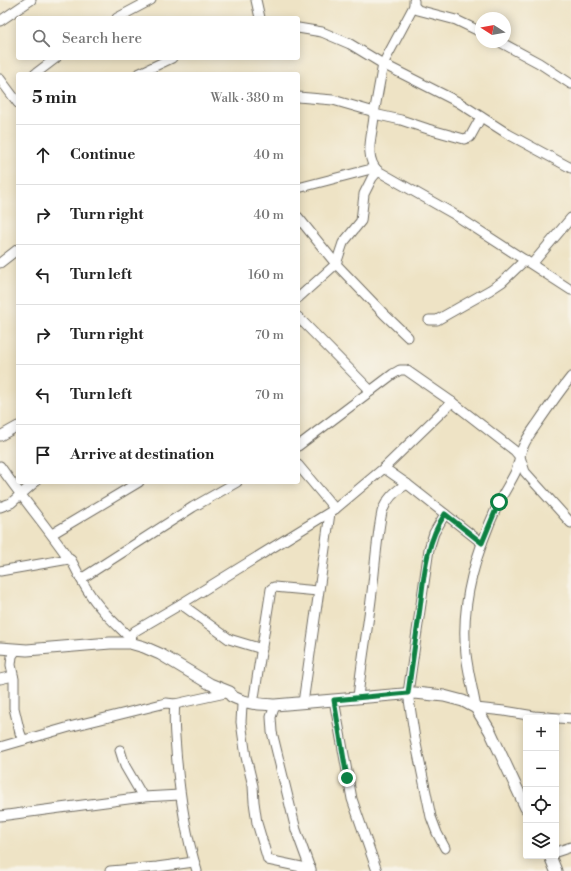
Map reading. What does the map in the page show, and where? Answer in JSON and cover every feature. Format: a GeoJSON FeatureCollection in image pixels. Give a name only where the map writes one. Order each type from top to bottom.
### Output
{"type":"FeatureCollection","features":[{"type":"Feature","properties":{"kind":"street"},"geometry":{"type":"LineString","coordinates":[[0,21],[31,0]]}},
{"type":"Feature","properties":{"kind":"street"},"geometry":{"type":"LineString","coordinates":[[121,16],[151,0]]}},
{"type":"Feature","properties":{"kind":"street"},"geometry":{"type":"LineString","coordinates":[[256,0],[260,16]]}},
{"type":"Feature","properties":{"kind":"street"},"geometry":{"type":"LineString","coordinates":[[414,3],[418,10],[456,20],[475,29]]}},
{"type":"Feature","properties":{"kind":"street"},"geometry":{"type":"LineString","coordinates":[[414,3],[383,64],[374,114],[370,154],[371,162],[377,169],[452,213],[571,290]]}},
{"type":"Feature","properties":{"kind":"street"},"geometry":{"type":"LineString","coordinates":[[300,28],[309,29],[336,37],[350,44],[383,64],[458,102],[508,134],[571,168]]}},
{"type":"Feature","properties":{"kind":"street"},"geometry":{"type":"LineString","coordinates":[[511,48],[539,63],[571,84]]}},
{"type":"Feature","properties":{"kind":"street"},"geometry":{"type":"LineString","coordinates":[[38,72],[53,60]]}},
{"type":"Feature","properties":{"kind":"street"},"geometry":{"type":"LineString","coordinates":[[142,72],[168,60]]}},
{"type":"Feature","properties":{"kind":"street"},"geometry":{"type":"LineString","coordinates":[[0,79],[14,90]]}},
{"type":"Feature","properties":{"kind":"street"},"geometry":{"type":"LineString","coordinates":[[300,97],[333,100],[369,109],[374,114],[401,120],[464,139],[470,137],[481,117]]}},
{"type":"Feature","properties":{"kind":"street"},"geometry":{"type":"LineString","coordinates":[[300,188],[377,169]]}},
{"type":"Feature","properties":{"kind":"street"},"geometry":{"type":"LineString","coordinates":[[300,296],[336,264],[343,243],[361,221],[364,194],[377,169]]}},
{"type":"Feature","properties":{"kind":"street"},"geometry":{"type":"LineString","coordinates":[[429,320],[437,320],[481,296],[502,282],[528,262],[571,218]]}},
{"type":"Feature","properties":{"kind":"street"},"geometry":{"type":"LineString","coordinates":[[300,219],[336,264],[408,337]]}},
{"type":"Feature","properties":{"kind":"street"},"geometry":{"type":"LineString","coordinates":[[0,263],[16,251]]}},
{"type":"Feature","properties":{"kind":"street"},"geometry":{"type":"LineString","coordinates":[[300,319],[371,391]]}},
{"type":"Feature","properties":{"kind":"street"},"geometry":{"type":"LineString","coordinates":[[300,444],[393,374],[400,370],[406,370],[452,402],[515,451],[520,458],[525,472],[571,523]]}},
{"type":"Feature","properties":{"kind":"street"},"geometry":{"type":"LineString","coordinates":[[523,802],[490,731],[476,708],[466,654],[465,618],[472,573],[482,543],[499,502],[516,472],[523,447],[527,439],[571,377]]}},
{"type":"Feature","properties":{"kind":"street"},"geometry":{"type":"LineString","coordinates":[[130,640],[135,631],[182,604],[332,511],[384,468],[452,402]]}},
{"type":"Feature","properties":{"kind":"street"},"geometry":{"type":"LineString","coordinates":[[0,436],[16,427]]}},
{"type":"Feature","properties":{"kind":"street"},"geometry":{"type":"LineString","coordinates":[[0,466],[71,560],[86,589],[105,613],[130,640],[160,654],[210,684],[230,692],[231,696],[249,703],[275,706],[408,693],[426,693],[463,701],[476,708],[534,716],[571,719]]}},
{"type":"Feature","properties":{"kind":"street"},"geometry":{"type":"LineString","coordinates":[[300,468],[332,511],[318,591],[303,703]]}},
{"type":"Feature","properties":{"kind":"street"},"geometry":{"type":"LineString","coordinates":[[384,468],[408,484],[482,543]]}},
{"type":"Feature","properties":{"kind":"street"},"geometry":{"type":"LineString","coordinates":[[0,507],[11,503],[33,484]]}},
{"type":"Feature","properties":{"kind":"street"},"geometry":{"type":"LineString","coordinates":[[52,534],[136,484]]}},
{"type":"Feature","properties":{"kind":"street"},"geometry":{"type":"LineString","coordinates":[[81,578],[193,507],[233,484]]}},
{"type":"Feature","properties":{"kind":"street"},"geometry":{"type":"LineString","coordinates":[[358,698],[382,512],[388,499],[408,484]]}},
{"type":"Feature","properties":{"kind":"street"},"geometry":{"type":"LineString","coordinates":[[445,514],[434,533],[429,549],[408,693],[415,739],[431,817],[445,848]]}},
{"type":"Feature","properties":{"kind":"street"},"geometry":{"type":"LineString","coordinates":[[0,571],[69,559]]}},
{"type":"Feature","properties":{"kind":"street"},"geometry":{"type":"LineString","coordinates":[[249,703],[262,649],[272,588],[318,591]]}},
{"type":"Feature","properties":{"kind":"street"},"geometry":{"type":"LineString","coordinates":[[182,604],[229,639],[262,649]]}},
{"type":"Feature","properties":{"kind":"street"},"geometry":{"type":"LineString","coordinates":[[0,648],[16,650],[110,643],[130,640]]}},
{"type":"Feature","properties":{"kind":"street"},"geometry":{"type":"LineString","coordinates":[[16,650],[12,656],[11,665],[13,676],[14,708],[23,740]]}},
{"type":"Feature","properties":{"kind":"street"},"geometry":{"type":"LineString","coordinates":[[0,679],[13,676]]}},
{"type":"Feature","properties":{"kind":"street"},"geometry":{"type":"LineString","coordinates":[[0,747],[166,703],[175,704],[230,692]]}},
{"type":"Feature","properties":{"kind":"street"},"geometry":{"type":"LineString","coordinates":[[334,700],[352,799],[377,871]]}},
{"type":"Feature","properties":{"kind":"street"},"geometry":{"type":"LineString","coordinates":[[249,703],[242,705],[242,731],[253,786],[257,823],[268,860],[311,870]]}},
{"type":"Feature","properties":{"kind":"street"},"geometry":{"type":"LineString","coordinates":[[175,704],[175,744],[180,795],[197,871]]}},
{"type":"Feature","properties":{"kind":"street"},"geometry":{"type":"LineString","coordinates":[[275,706],[271,717],[272,732],[296,830],[311,870]]}},
{"type":"Feature","properties":{"kind":"street"},"geometry":{"type":"LineString","coordinates":[[120,750],[125,766],[142,797]]}},
{"type":"Feature","properties":{"kind":"street"},"geometry":{"type":"LineString","coordinates":[[0,816],[142,797],[180,795]]}},
{"type":"Feature","properties":{"kind":"street"},"geometry":{"type":"LineString","coordinates":[[559,851],[571,847]]}},
{"type":"Feature","properties":{"kind":"street"},"geometry":{"type":"LineString","coordinates":[[551,859],[556,871]]}},
{"type":"Feature","properties":{"kind":"street"},"geometry":{"type":"LineString","coordinates":[[110,871],[194,862]]}},
{"type":"Feature","properties":{"kind":"route"},"geometry":{"type":"LineString","coordinates":[[347,778],[334,700],[408,693],[424,573],[434,533],[445,514],[482,543],[499,502]]}}]}
